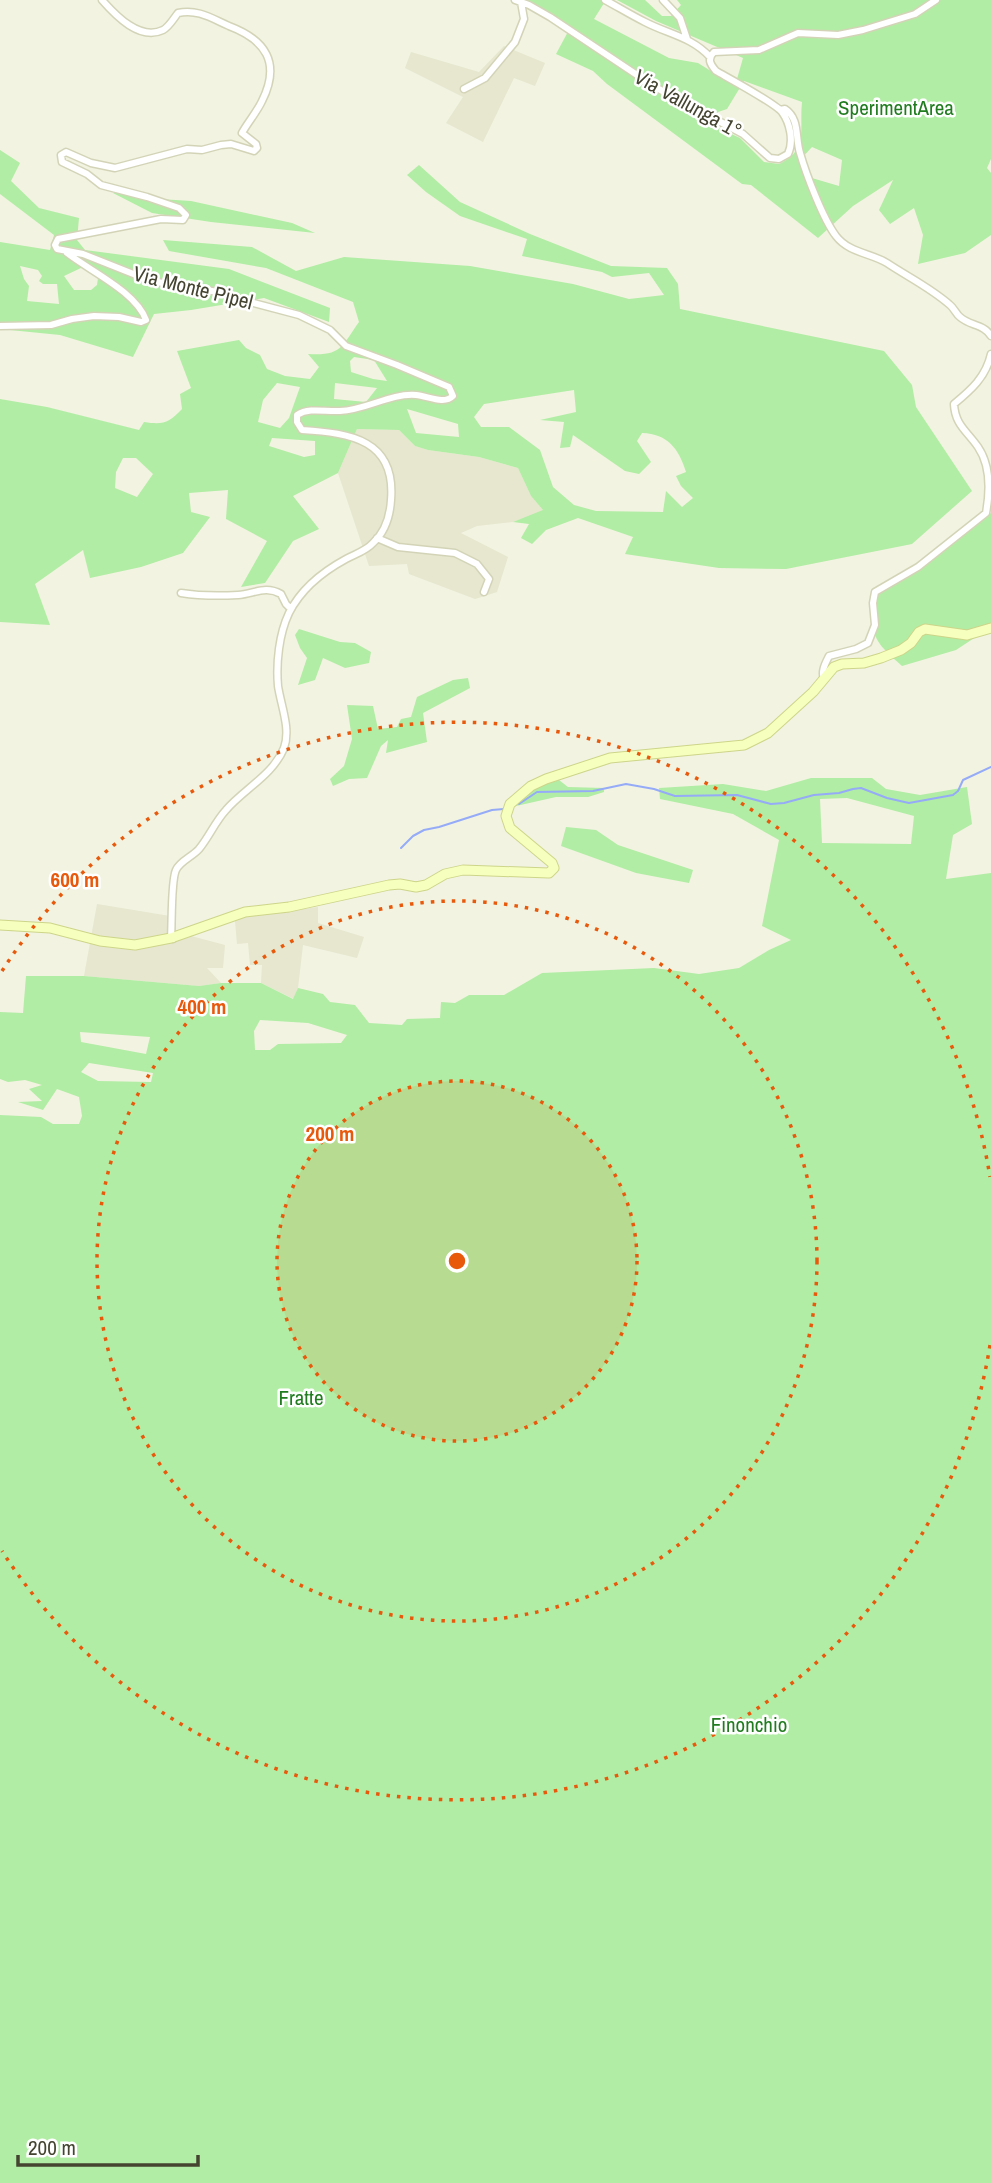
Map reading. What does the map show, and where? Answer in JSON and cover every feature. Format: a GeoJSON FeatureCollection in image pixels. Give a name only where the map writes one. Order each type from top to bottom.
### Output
{"type":"FeatureCollection","features":[{"type":"Feature","properties":{"kind":"street"},"geometry":{"type":"LineString","coordinates":[[0,326],[51,325],[93,316],[118,317],[141,322],[146,320],[144,313],[119,288],[66,252],[57,249],[55,245],[58,239],[161,219],[183,220],[186,215],[179,208],[101,185],[87,174],[62,162],[61,155],[66,152],[91,163],[115,168],[179,151],[202,150],[221,145],[231,144],[254,151],[257,148],[256,144],[242,133],[261,104],[271,71],[266,52],[253,37],[199,12],[190,11],[178,13],[166,29],[151,33],[134,28],[121,20],[102,0]]}},
{"type":"Feature","properties":{"kind":"street"},"geometry":{"type":"LineString","coordinates":[[605,0],[647,23],[687,39]]}},
{"type":"Feature","properties":{"kind":"street"},"geometry":{"type":"LineString","coordinates":[[663,0],[680,18],[687,39]]}},
{"type":"Feature","properties":{"kind":"street"},"geometry":{"type":"LineString","coordinates":[[710,57],[714,52],[759,50],[798,33],[838,34],[863,30],[915,14],[936,0]]}},
{"type":"Feature","properties":{"kind":"street"},"geometry":{"type":"LineString","coordinates":[[464,89],[485,78],[515,42],[524,19],[518,1]]}},
{"type":"Feature","properties":{"kind":"street","name":"Via Vallunga 1°"},"geometry":{"type":"LineString","coordinates":[[518,1],[550,17],[639,78],[743,134],[770,158],[784,157],[791,149],[789,126],[780,110],[716,71],[709,61],[710,57],[687,39]]}},
{"type":"Feature","properties":{"kind":"street"},"geometry":{"type":"LineString","coordinates":[[780,110],[790,112],[794,120],[799,151],[825,217],[839,240],[851,249],[881,260],[916,281],[951,306],[960,317],[981,326],[991,336]]}},
{"type":"Feature","properties":{"kind":"street","name":"Via Monte Pipel"},"geometry":{"type":"LineString","coordinates":[[66,252],[83,254],[151,281],[218,292],[299,315],[330,330],[346,346],[449,387],[453,396],[444,401],[425,396],[404,395],[357,409],[305,410],[297,415],[296,422],[303,430],[343,434],[381,453],[390,472],[392,487],[389,514],[377,538]]}},
{"type":"Feature","properties":{"kind":"street"},"geometry":{"type":"LineString","coordinates":[[824,680],[823,667],[830,656],[868,643],[875,625],[875,592],[918,567],[986,513],[990,491],[984,456],[955,416],[954,404],[976,384],[990,365],[991,354]]}},
{"type":"Feature","properties":{"kind":"street"},"geometry":{"type":"LineString","coordinates":[[175,939],[174,873],[177,866],[197,852],[228,808],[258,780],[283,750],[286,742],[285,721],[277,667],[291,609],[309,584],[344,560],[365,550],[377,538],[398,547],[444,551],[467,557],[477,564],[489,579],[484,592]]}},
{"type":"Feature","properties":{"kind":"street"},"geometry":{"type":"LineString","coordinates":[[181,593],[202,597],[233,595],[268,588],[281,594],[291,609]]}},
{"type":"Feature","properties":{"kind":"street"},"geometry":{"type":"LineString","coordinates":[[0,925],[50,928],[100,941],[135,945],[175,939],[245,912],[299,906],[389,885],[416,887],[426,885],[445,874],[463,870],[550,873],[554,868],[552,863],[510,828],[507,821],[510,804],[531,786],[610,758],[744,744],[768,733],[824,680],[834,667],[864,663],[901,650],[925,629],[967,635],[991,628]]}},
{"type":"Feature","properties":{"kind":"shaded area"},"geometry":{"type":"Polygon","coordinates":[[[504,46],[545,63],[535,86],[514,78],[483,142],[446,123],[463,97],[405,68],[411,52],[479,72],[504,46]]]}},
{"type":"Feature","properties":{"kind":"shaded area"},"geometry":{"type":"Polygon","coordinates":[[[357,429],[399,430],[415,446],[479,457],[518,468],[531,496],[544,511],[513,522],[477,526],[461,533],[508,557],[497,592],[475,599],[409,574],[407,564],[369,566],[338,473],[357,429]]]}},
{"type":"Feature","properties":{"kind":"shaded area"},"geometry":{"type":"Polygon","coordinates":[[[97,904],[176,917],[176,932],[225,945],[223,968],[207,968],[221,983],[199,986],[84,976],[97,904]]]}},
{"type":"Feature","properties":{"kind":"shaded area"},"geometry":{"type":"Polygon","coordinates":[[[318,907],[318,923],[364,937],[357,958],[303,945],[298,988],[294,999],[261,983],[262,965],[250,965],[248,943],[237,944],[235,921],[245,917],[318,907]]]}},
{"type":"Feature","properties":{"kind":"green space","name":"SperimentArea"},"geometry":{"type":"Polygon","coordinates":[[[524,0],[606,0],[594,19],[669,58],[698,63],[735,86],[743,58],[656,21],[617,0],[645,0],[662,16],[671,16],[681,5],[677,0],[991,0],[991,159],[987,168],[991,173],[991,235],[965,253],[918,264],[923,235],[914,208],[890,224],[879,210],[893,180],[853,206],[818,238],[751,185],[742,184],[593,71],[556,54],[570,28],[524,0]],[[744,81],[727,109],[718,112],[714,126],[740,138],[764,162],[779,164],[795,152],[799,145],[802,102],[744,81]],[[812,147],[800,160],[805,176],[839,186],[842,160],[812,147]]]}},
{"type":"Feature","properties":{"kind":"green space"},"geometry":{"type":"Polygon","coordinates":[[[0,150],[20,163],[11,181],[39,208],[79,218],[77,240],[85,250],[229,269],[330,308],[329,322],[264,298],[154,314],[133,357],[60,335],[0,329],[0,242],[50,250],[54,235],[0,194],[0,150]],[[20,266],[29,286],[27,301],[59,304],[57,284],[43,284],[39,281],[42,276],[38,270],[20,266]],[[83,267],[64,276],[74,290],[91,290],[97,285],[98,278],[83,267]]]}},
{"type":"Feature","properties":{"kind":"green space"},"geometry":{"type":"Polygon","coordinates":[[[419,165],[460,202],[530,234],[611,266],[667,268],[678,284],[680,309],[884,351],[912,385],[916,407],[972,491],[912,544],[786,569],[719,568],[625,554],[633,537],[578,518],[546,530],[532,544],[521,538],[529,524],[513,522],[543,510],[531,496],[518,468],[479,457],[415,446],[399,430],[357,429],[338,473],[293,496],[319,529],[293,541],[265,583],[241,587],[267,541],[226,519],[228,490],[189,493],[191,512],[210,517],[183,553],[141,567],[90,578],[83,550],[35,584],[50,625],[0,622],[0,399],[47,407],[139,430],[144,422],[165,422],[182,409],[180,394],[191,388],[177,351],[239,340],[246,348],[260,355],[267,369],[285,376],[310,379],[319,367],[308,354],[328,353],[339,348],[359,322],[353,302],[266,268],[169,251],[163,240],[252,247],[296,271],[344,257],[470,266],[573,284],[629,299],[664,295],[649,273],[612,277],[602,272],[522,256],[527,239],[460,216],[407,175],[419,165]],[[354,357],[350,361],[351,372],[387,381],[374,360],[354,357]],[[277,383],[263,400],[258,422],[280,428],[289,418],[300,387],[277,383]],[[335,383],[334,399],[366,402],[377,388],[335,383]],[[574,390],[484,404],[474,417],[481,427],[509,427],[540,450],[553,487],[574,505],[596,511],[663,512],[666,491],[682,507],[693,498],[681,486],[676,476],[686,472],[680,456],[671,444],[659,436],[642,433],[637,441],[651,462],[639,474],[625,471],[573,435],[570,447],[560,448],[564,422],[540,420],[576,412],[574,390]],[[407,409],[416,433],[459,437],[458,424],[407,409]],[[272,438],[269,446],[304,457],[315,455],[315,441],[272,438]],[[123,458],[116,472],[115,488],[137,497],[153,474],[136,458],[123,458]]]}},
{"type":"Feature","properties":{"kind":"green space"},"geometry":{"type":"Polygon","coordinates":[[[113,193],[191,201],[292,223],[315,233],[152,213],[113,193]]]}},
{"type":"Feature","properties":{"kind":"green space"},"geometry":{"type":"Polygon","coordinates":[[[991,513],[991,627],[956,650],[902,666],[876,638],[873,599],[991,513]]]}},
{"type":"Feature","properties":{"kind":"green space"},"geometry":{"type":"Polygon","coordinates":[[[299,629],[340,642],[355,643],[371,652],[369,663],[345,668],[323,658],[315,680],[298,685],[307,658],[295,635],[299,629]]]}},
{"type":"Feature","properties":{"kind":"green space"},"geometry":{"type":"Polygon","coordinates":[[[468,678],[470,688],[423,713],[427,742],[386,753],[388,740],[381,746],[367,778],[349,779],[333,786],[330,779],[344,766],[352,739],[347,705],[373,706],[378,729],[397,727],[401,719],[411,717],[417,697],[453,680],[468,678]]]}},
{"type":"Feature","properties":{"kind":"green space","name":"Finonchio"},"geometry":{"type":"Polygon","coordinates":[[[811,778],[872,778],[886,789],[920,795],[967,787],[972,824],[953,835],[946,879],[991,873],[991,2183],[0,2183],[0,1115],[41,1117],[53,1124],[79,1124],[82,1116],[79,1097],[57,1089],[43,1110],[18,1102],[42,1101],[29,1089],[42,1085],[25,1080],[8,1082],[0,1079],[0,1012],[23,1013],[26,976],[84,976],[199,986],[261,983],[293,999],[298,988],[323,994],[330,1002],[355,1005],[369,1023],[402,1025],[407,1019],[440,1018],[441,1002],[455,1003],[469,995],[504,995],[542,973],[654,968],[699,974],[739,968],[791,940],[762,926],[779,840],[733,814],[660,799],[659,788],[723,784],[766,791],[811,778]],[[847,798],[820,799],[822,843],[911,844],[914,816],[847,798]],[[260,1020],[254,1031],[255,1050],[270,1050],[278,1044],[341,1043],[347,1035],[308,1023],[260,1020]],[[80,1032],[81,1042],[146,1054],[150,1037],[80,1032]],[[89,1063],[81,1072],[98,1081],[151,1082],[153,1073],[89,1063]]]}},
{"type":"Feature","properties":{"kind":"green space"},"geometry":{"type":"Polygon","coordinates":[[[559,780],[568,787],[604,788],[604,792],[588,797],[556,797],[516,806],[516,801],[530,789],[559,780]]]}},
{"type":"Feature","properties":{"kind":"green space"},"geometry":{"type":"Polygon","coordinates":[[[566,827],[596,830],[618,845],[693,870],[689,883],[636,873],[561,846],[566,827]]]}},
{"type":"Feature","properties":{"kind":"waterway"},"geometry":{"type":"LineString","coordinates":[[519,804],[537,792],[593,791],[626,784],[675,796],[737,795],[771,804],[861,788],[909,803],[953,795],[963,780],[991,767]]}},
{"type":"Feature","properties":{"kind":"waterway"},"geometry":{"type":"LineString","coordinates":[[401,848],[424,830],[504,809]]}},
{"type":"Feature","properties":{"kind":"park label","name":"Fratte"},"geometry":{"type":"Point","coordinates":[301,1398]}}]}
